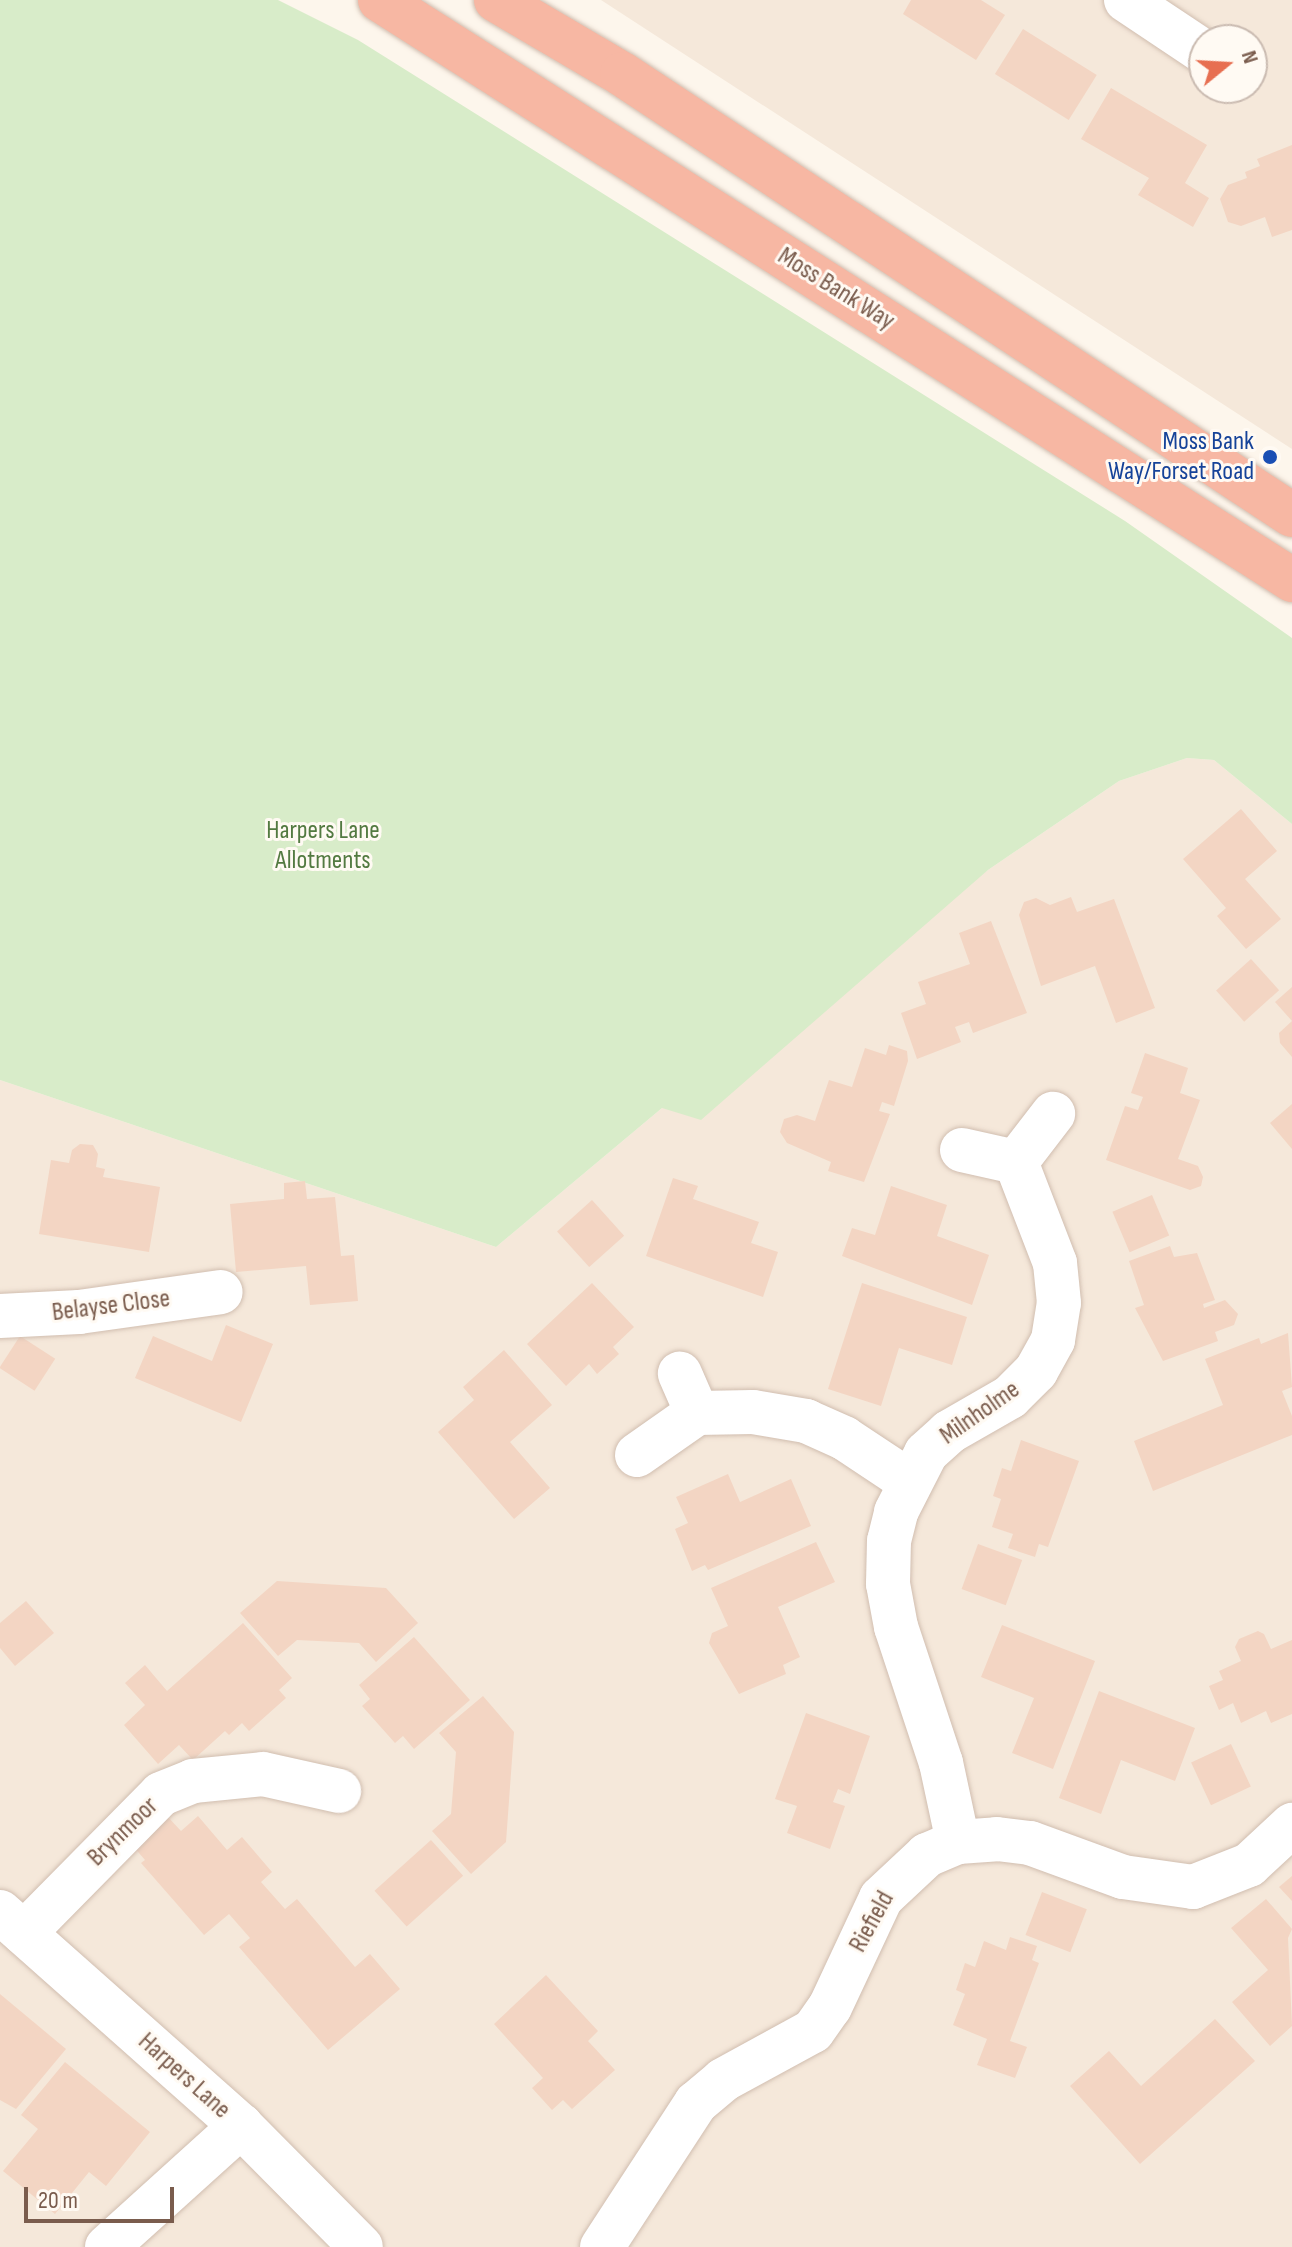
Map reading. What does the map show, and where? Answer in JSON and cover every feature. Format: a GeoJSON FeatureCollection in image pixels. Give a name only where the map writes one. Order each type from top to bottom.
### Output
{"type":"FeatureCollection","features":[{"type":"Feature","properties":{"kind":"highway","name":"Moss Bank Way"},"geometry":{"type":"LineString","coordinates":[[380,0],[1292,580]]}},
{"type":"Feature","properties":{"kind":"highway"},"geometry":{"type":"LineString","coordinates":[[496,0],[622,74],[1292,515]]}},
{"type":"Feature","properties":{"kind":"street"},"geometry":{"type":"LineString","coordinates":[[1126,0],[1188,41]]}},
{"type":"Feature","properties":{"kind":"street"},"geometry":{"type":"LineString","coordinates":[[962,1150],[1016,1162],[1053,1114]]}},
{"type":"Feature","properties":{"kind":"street","name":"Milnholme"},"geometry":{"type":"LineString","coordinates":[[958,1842],[941,1763],[896,1627],[888,1584],[889,1541],[909,1481],[926,1453],[949,1432],[1010,1397],[1036,1371],[1053,1340],[1059,1303],[1055,1263],[1016,1162]]}},
{"type":"Feature","properties":{"kind":"street","name":"Belayse Close"},"geometry":{"type":"LineString","coordinates":[[0,1316],[79,1312],[221,1292]]}},
{"type":"Feature","properties":{"kind":"street"},"geometry":{"type":"LineString","coordinates":[[680,1374],[697,1413]]}},
{"type":"Feature","properties":{"kind":"street"},"geometry":{"type":"LineString","coordinates":[[637,1455],[697,1413],[753,1412],[806,1421],[844,1438],[909,1481]]}},
{"type":"Feature","properties":{"kind":"street","name":"Brynmoor"},"geometry":{"type":"LineString","coordinates":[[12,1922],[161,1794],[193,1781],[263,1774],[339,1791]]}},
{"type":"Feature","properties":{"kind":"street","name":"Riefield"},"geometry":{"type":"LineString","coordinates":[[602,2247],[696,2103],[723,2080],[813,2031],[830,2007],[881,1898],[927,1855],[958,1842],[1030,1843],[1123,1877],[1193,1887],[1249,1865],[1292,1825]]}},
{"type":"Feature","properties":{"kind":"street","name":"Harpers Lane"},"geometry":{"type":"LineString","coordinates":[[12,1922],[241,2126],[361,2247]]}},
{"type":"Feature","properties":{"kind":"street"},"geometry":{"type":"LineString","coordinates":[[107,2247],[241,2126]]}},
{"type":"Feature","properties":{"kind":"shaded area"},"geometry":{"type":"Polygon","coordinates":[[[601,0],[1292,0],[1292,449],[601,0]]]}},
{"type":"Feature","properties":{"kind":"shaded area"},"geometry":{"type":"Polygon","coordinates":[[[1187,758],[1214,760],[1292,824],[1292,2247],[0,2247],[0,1080],[496,1247],[662,1108],[988,870],[1119,781],[1187,758]]]}},
{"type":"Feature","properties":{"kind":"green space","name":"Harpers Lane Allotments"},"geometry":{"type":"Polygon","coordinates":[[[0,0],[278,0],[358,40],[1125,521],[1292,638],[1292,824],[1214,760],[1187,758],[1119,781],[988,870],[701,1120],[662,1108],[496,1247],[0,1080],[0,0]]]}},
{"type":"Feature","properties":{"kind":"building"},"geometry":{"type":"Polygon","coordinates":[[[911,0],[981,0],[1005,15],[976,60],[903,14],[911,0]]]}},
{"type":"Feature","properties":{"kind":"building"},"geometry":{"type":"Polygon","coordinates":[[[1023,29],[1097,75],[1069,120],[995,74],[1023,29]]]}},
{"type":"Feature","properties":{"kind":"building"},"geometry":{"type":"Polygon","coordinates":[[[1111,88],[1207,145],[1185,183],[1209,198],[1193,227],[1138,195],[1149,178],[1081,139],[1111,88]]]}},
{"type":"Feature","properties":{"kind":"building"},"geometry":{"type":"Polygon","coordinates":[[[1292,145],[1292,230],[1272,237],[1265,217],[1241,226],[1228,222],[1220,199],[1228,185],[1247,178],[1245,172],[1260,166],[1257,159],[1292,145]]]}},
{"type":"Feature","properties":{"kind":"building"},"geometry":{"type":"Polygon","coordinates":[[[1241,809],[1277,851],[1245,879],[1281,919],[1246,949],[1217,916],[1226,908],[1183,859],[1241,809]]]}},
{"type":"Feature","properties":{"kind":"building"},"geometry":{"type":"Polygon","coordinates":[[[1071,897],[1077,912],[1114,899],[1155,1008],[1116,1023],[1095,966],[1041,986],[1019,915],[1024,902],[1036,898],[1050,905],[1071,897]]]}},
{"type":"Feature","properties":{"kind":"building"},"geometry":{"type":"Polygon","coordinates":[[[991,921],[1027,1013],[973,1033],[969,1022],[955,1027],[961,1042],[917,1059],[901,1013],[926,1004],[918,982],[970,964],[959,933],[991,921]]]}},
{"type":"Feature","properties":{"kind":"building"},"geometry":{"type":"Polygon","coordinates":[[[1251,959],[1279,990],[1244,1022],[1216,990],[1251,959]]]}},
{"type":"Feature","properties":{"kind":"building"},"geometry":{"type":"Polygon","coordinates":[[[1292,987],[1292,1021],[1275,1002],[1292,987]]]}},
{"type":"Feature","properties":{"kind":"building"},"geometry":{"type":"Polygon","coordinates":[[[1292,1021],[1292,1057],[1280,1043],[1279,1033],[1292,1021]]]}},
{"type":"Feature","properties":{"kind":"building"},"geometry":{"type":"Polygon","coordinates":[[[889,1045],[907,1051],[908,1061],[894,1106],[882,1102],[879,1111],[890,1114],[864,1182],[828,1171],[831,1162],[787,1143],[780,1132],[784,1119],[797,1115],[815,1121],[829,1080],[852,1087],[865,1048],[886,1055],[889,1045]]]}},
{"type":"Feature","properties":{"kind":"building"},"geometry":{"type":"Polygon","coordinates":[[[1145,1053],[1188,1068],[1180,1093],[1200,1100],[1178,1159],[1198,1166],[1203,1177],[1201,1186],[1190,1190],[1106,1160],[1125,1106],[1138,1110],[1143,1097],[1131,1093],[1145,1053]]]}},
{"type":"Feature","properties":{"kind":"building"},"geometry":{"type":"Polygon","coordinates":[[[1292,1104],[1292,1149],[1270,1123],[1292,1104]]]}},
{"type":"Feature","properties":{"kind":"building"},"geometry":{"type":"Polygon","coordinates":[[[80,1144],[93,1145],[98,1154],[96,1167],[105,1169],[103,1177],[160,1187],[149,1252],[39,1234],[51,1160],[69,1163],[72,1150],[80,1144]]]}},
{"type":"Feature","properties":{"kind":"building"},"geometry":{"type":"Polygon","coordinates":[[[673,1178],[698,1186],[693,1199],[759,1222],[751,1243],[778,1252],[763,1297],[646,1256],[673,1178]]]}},
{"type":"Feature","properties":{"kind":"building"},"geometry":{"type":"Polygon","coordinates":[[[305,1181],[307,1199],[335,1197],[341,1256],[354,1255],[358,1301],[310,1305],[306,1266],[236,1272],[230,1204],[284,1199],[284,1183],[305,1181]]]}},
{"type":"Feature","properties":{"kind":"building"},"geometry":{"type":"Polygon","coordinates":[[[891,1186],[947,1205],[937,1236],[989,1255],[972,1305],[842,1256],[852,1228],[875,1235],[891,1186]]]}},
{"type":"Feature","properties":{"kind":"building"},"geometry":{"type":"Polygon","coordinates":[[[1152,1195],[1169,1236],[1130,1252],[1112,1212],[1152,1195]]]}},
{"type":"Feature","properties":{"kind":"building"},"geometry":{"type":"Polygon","coordinates":[[[592,1200],[624,1236],[589,1267],[557,1231],[592,1200]]]}},
{"type":"Feature","properties":{"kind":"building"},"geometry":{"type":"Polygon","coordinates":[[[1170,1246],[1174,1257],[1197,1253],[1215,1300],[1203,1304],[1204,1308],[1225,1300],[1238,1314],[1234,1325],[1215,1332],[1218,1341],[1163,1361],[1135,1308],[1144,1305],[1129,1261],[1170,1246]]]}},
{"type":"Feature","properties":{"kind":"building"},"geometry":{"type":"Polygon","coordinates":[[[592,1283],[634,1327],[613,1347],[619,1354],[597,1374],[589,1364],[566,1386],[527,1344],[592,1283]]]}},
{"type":"Feature","properties":{"kind":"building"},"geometry":{"type":"Polygon","coordinates":[[[862,1283],[967,1317],[952,1365],[899,1348],[881,1406],[828,1389],[862,1283]]]}},
{"type":"Feature","properties":{"kind":"building"},"geometry":{"type":"Polygon","coordinates":[[[226,1325],[273,1344],[241,1422],[135,1378],[153,1336],[212,1361],[226,1325]]]}},
{"type":"Feature","properties":{"kind":"building"},"geometry":{"type":"Polygon","coordinates":[[[1288,1333],[1292,1387],[1282,1391],[1292,1416],[1292,1435],[1153,1491],[1134,1441],[1223,1405],[1205,1359],[1259,1338],[1261,1344],[1288,1333]]]}},
{"type":"Feature","properties":{"kind":"building"},"geometry":{"type":"Polygon","coordinates":[[[20,1336],[55,1359],[35,1391],[0,1368],[20,1336]]]}},
{"type":"Feature","properties":{"kind":"building"},"geometry":{"type":"Polygon","coordinates":[[[504,1350],[552,1405],[510,1442],[550,1488],[514,1519],[438,1432],[474,1400],[463,1387],[504,1350]]]}},
{"type":"Feature","properties":{"kind":"building"},"geometry":{"type":"Polygon","coordinates":[[[1021,1440],[1079,1461],[1048,1547],[1039,1544],[1035,1557],[1008,1548],[1013,1534],[992,1527],[1001,1499],[993,1496],[1002,1468],[1011,1471],[1021,1440]]]}},
{"type":"Feature","properties":{"kind":"building"},"geometry":{"type":"Polygon","coordinates":[[[728,1474],[740,1502],[791,1479],[811,1526],[708,1570],[705,1565],[692,1571],[675,1529],[688,1523],[676,1497],[728,1474]]]}},
{"type":"Feature","properties":{"kind":"building"},"geometry":{"type":"Polygon","coordinates":[[[816,1542],[835,1582],[778,1607],[800,1657],[783,1665],[786,1674],[739,1694],[709,1643],[712,1633],[728,1626],[711,1588],[816,1542]]]}},
{"type":"Feature","properties":{"kind":"building"},"geometry":{"type":"Polygon","coordinates":[[[978,1544],[1022,1560],[1006,1605],[962,1589],[978,1544]]]}},
{"type":"Feature","properties":{"kind":"building"},"geometry":{"type":"Polygon","coordinates":[[[277,1581],[386,1588],[418,1623],[376,1662],[359,1643],[297,1640],[278,1656],[240,1613],[277,1581]]]}},
{"type":"Feature","properties":{"kind":"building"},"geometry":{"type":"Polygon","coordinates":[[[26,1601],[54,1633],[15,1666],[0,1648],[0,1623],[26,1601]]]}},
{"type":"Feature","properties":{"kind":"building"},"geometry":{"type":"Polygon","coordinates":[[[243,1623],[292,1678],[279,1690],[286,1698],[249,1731],[242,1723],[229,1735],[225,1731],[193,1760],[179,1745],[158,1764],[124,1725],[145,1705],[125,1683],[145,1665],[167,1691],[243,1623]]]}},
{"type":"Feature","properties":{"kind":"building"},"geometry":{"type":"Polygon","coordinates":[[[1002,1625],[1095,1661],[1053,1769],[1012,1753],[1034,1698],[981,1677],[1002,1625]]]}},
{"type":"Feature","properties":{"kind":"building"},"geometry":{"type":"Polygon","coordinates":[[[1258,1631],[1264,1634],[1271,1649],[1292,1640],[1292,1714],[1271,1723],[1266,1711],[1241,1723],[1233,1703],[1219,1710],[1209,1686],[1223,1680],[1219,1671],[1241,1661],[1235,1647],[1239,1639],[1258,1631]]]}},
{"type":"Feature","properties":{"kind":"building"},"geometry":{"type":"Polygon","coordinates":[[[414,1637],[470,1700],[414,1749],[403,1736],[395,1743],[362,1706],[370,1699],[359,1685],[414,1637]]]}},
{"type":"Feature","properties":{"kind":"building"},"geometry":{"type":"Polygon","coordinates":[[[1099,1691],[1195,1728],[1175,1781],[1121,1760],[1101,1814],[1059,1798],[1099,1691]]]}},
{"type":"Feature","properties":{"kind":"building"},"geometry":{"type":"Polygon","coordinates":[[[483,1696],[514,1732],[506,1842],[471,1874],[432,1831],[451,1814],[456,1752],[439,1733],[483,1696]]]}},
{"type":"Feature","properties":{"kind":"building"},"geometry":{"type":"Polygon","coordinates":[[[806,1713],[870,1736],[850,1794],[838,1789],[833,1802],[845,1806],[830,1849],[787,1833],[797,1806],[775,1799],[806,1713]]]}},
{"type":"Feature","properties":{"kind":"building"},"geometry":{"type":"Polygon","coordinates":[[[1231,1744],[1251,1787],[1211,1805],[1191,1763],[1231,1744]]]}},
{"type":"Feature","properties":{"kind":"building"},"geometry":{"type":"Polygon","coordinates":[[[167,1816],[181,1831],[198,1816],[227,1850],[242,1837],[272,1872],[261,1882],[285,1909],[297,1899],[355,1967],[370,1954],[400,1989],[328,2050],[239,1947],[250,1938],[229,1914],[204,1935],[141,1863],[145,1860],[133,1846],[167,1816]]]}},
{"type":"Feature","properties":{"kind":"building"},"geometry":{"type":"Polygon","coordinates":[[[431,1840],[463,1876],[407,1927],[375,1891],[431,1840]]]}},
{"type":"Feature","properties":{"kind":"building"},"geometry":{"type":"Polygon","coordinates":[[[1292,1876],[1292,1901],[1279,1887],[1292,1876]]]}},
{"type":"Feature","properties":{"kind":"building"},"geometry":{"type":"Polygon","coordinates":[[[1042,1892],[1087,1909],[1070,1952],[1026,1935],[1042,1892]]]}},
{"type":"Feature","properties":{"kind":"building"},"geometry":{"type":"Polygon","coordinates":[[[1266,1899],[1292,1929],[1288,1938],[1292,2026],[1270,2046],[1232,2002],[1268,1970],[1231,1928],[1266,1899]]]}},
{"type":"Feature","properties":{"kind":"building"},"geometry":{"type":"Polygon","coordinates":[[[1010,1937],[1037,1946],[1032,1960],[1039,1963],[1010,2041],[1027,2047],[1015,2078],[977,2065],[987,2039],[953,2025],[965,1994],[956,1990],[965,1963],[975,1967],[984,1941],[1006,1950],[1010,1937]]]}},
{"type":"Feature","properties":{"kind":"building"},"geometry":{"type":"Polygon","coordinates":[[[546,1975],[598,2031],[588,2041],[615,2070],[572,2109],[563,2100],[552,2110],[532,2088],[543,2078],[494,2024],[546,1975]]]}},
{"type":"Feature","properties":{"kind":"building"},"geometry":{"type":"Polygon","coordinates":[[[0,1994],[66,2049],[16,2109],[0,2100],[0,1994]]]}},
{"type":"Feature","properties":{"kind":"building"},"geometry":{"type":"Polygon","coordinates":[[[1215,2019],[1255,2061],[1140,2164],[1070,2086],[1109,2051],[1141,2086],[1215,2019]]]}},
{"type":"Feature","properties":{"kind":"building"},"geometry":{"type":"Polygon","coordinates":[[[65,2062],[150,2132],[106,2186],[89,2172],[55,2214],[3,2171],[38,2129],[21,2115],[65,2062]]]}},
{"type":"Feature","properties":{"kind":"place","name":"Moss Bank Way/Forset Road"},"geometry":{"type":"Point","coordinates":[1270,457]}}]}
